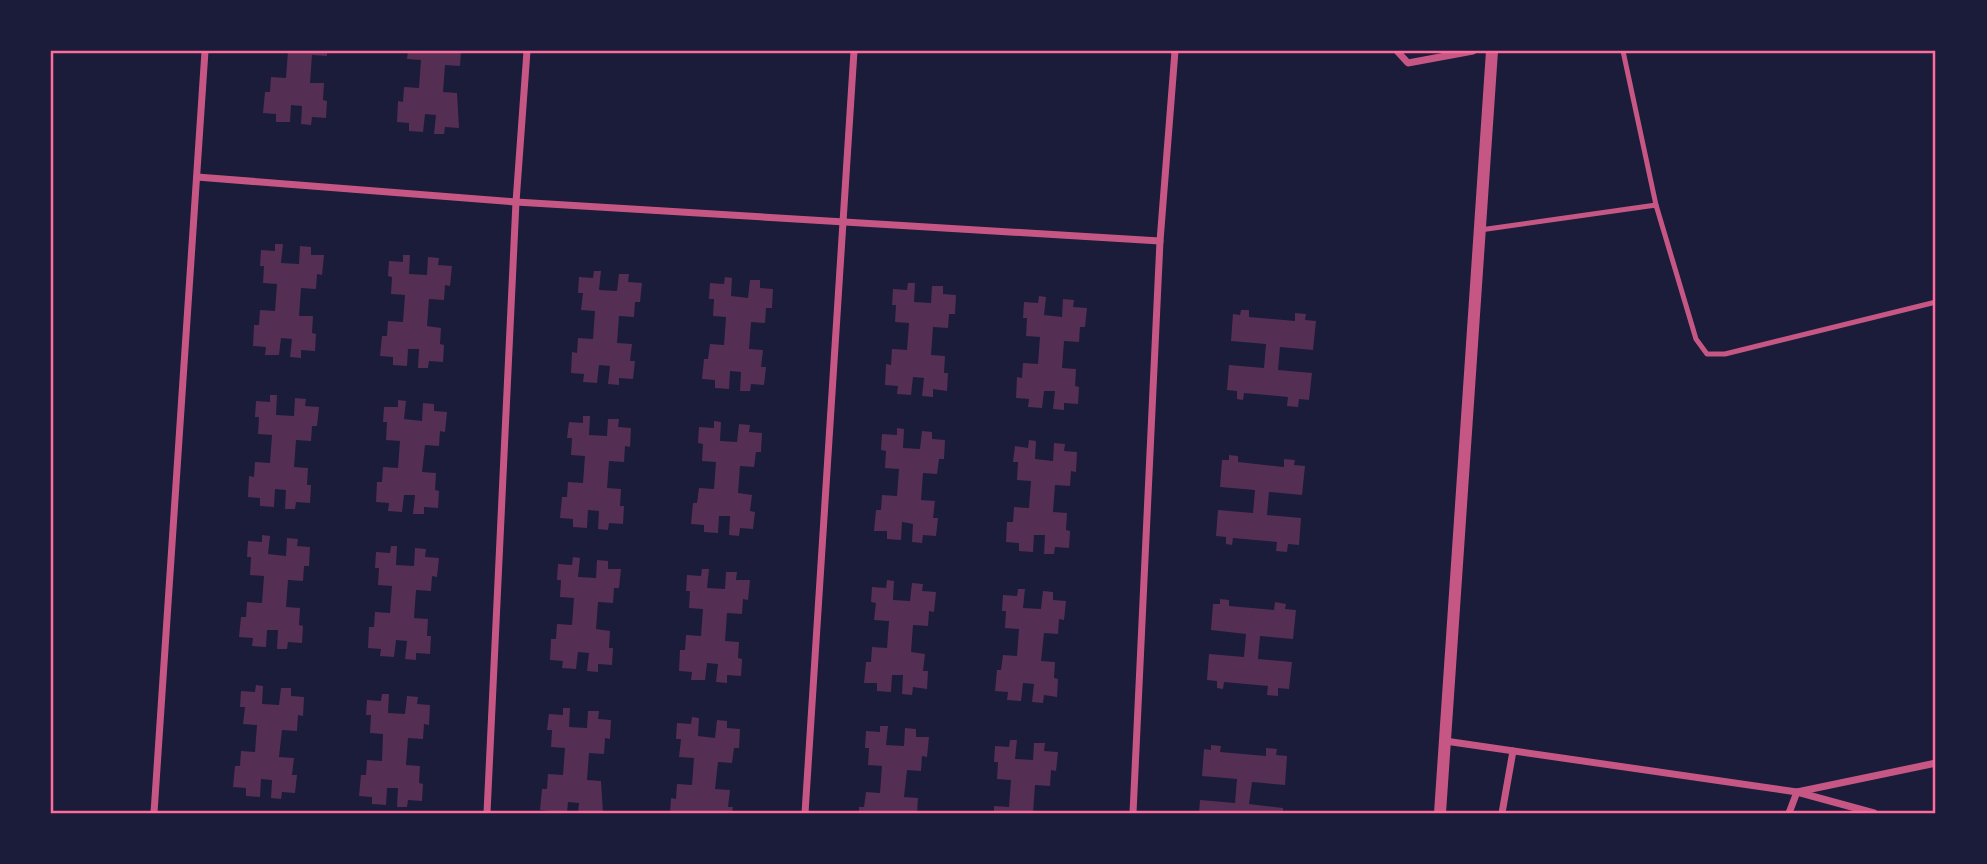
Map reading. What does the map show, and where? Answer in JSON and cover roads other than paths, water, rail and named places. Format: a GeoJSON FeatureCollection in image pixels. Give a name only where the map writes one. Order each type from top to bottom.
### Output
{"type":"FeatureCollection","features":[{"type":"Feature","properties":{"kind":"street"},"geometry":{"type":"LineString","coordinates":[[155,813],[205,51]]}},
{"type":"Feature","properties":{"kind":"street"},"geometry":{"type":"LineString","coordinates":[[487,813],[516,202],[527,51]]}},
{"type":"Feature","properties":{"kind":"street"},"geometry":{"type":"LineString","coordinates":[[805,813],[854,51]]}},
{"type":"Feature","properties":{"kind":"street"},"geometry":{"type":"LineString","coordinates":[[1133,813],[1160,241],[1175,51]]}},
{"type":"Feature","properties":{"kind":"street"},"geometry":{"type":"LineString","coordinates":[[1397,51],[1408,63],[1474,51]]}},
{"type":"Feature","properties":{"kind":"street"},"geometry":{"type":"LineString","coordinates":[[1440,813],[1492,51]]}},
{"type":"Feature","properties":{"kind":"street"},"geometry":{"type":"LineString","coordinates":[[197,177],[516,202],[1160,241]]}},
{"type":"Feature","properties":{"kind":"street"},"geometry":{"type":"LineString","coordinates":[[1445,741],[1797,792],[1874,813]]}},
{"type":"Feature","properties":{"kind":"street"},"geometry":{"type":"LineString","coordinates":[[1502,813],[1513,751]]}},
{"type":"Feature","properties":{"kind":"street"},"geometry":{"type":"LineString","coordinates":[[1797,792],[1936,763]]}},
{"type":"Feature","properties":{"kind":"street"},"geometry":{"type":"LineString","coordinates":[[1789,813],[1797,792]]}},
{"type":"Feature","properties":{"kind":"lane"},"geometry":{"type":"LineString","coordinates":[[1623,51],[1656,205],[1696,339],[1707,354],[1725,354],[1936,302]]}},
{"type":"Feature","properties":{"kind":"lane"},"geometry":{"type":"LineString","coordinates":[[1480,230],[1656,205]]}}]}
